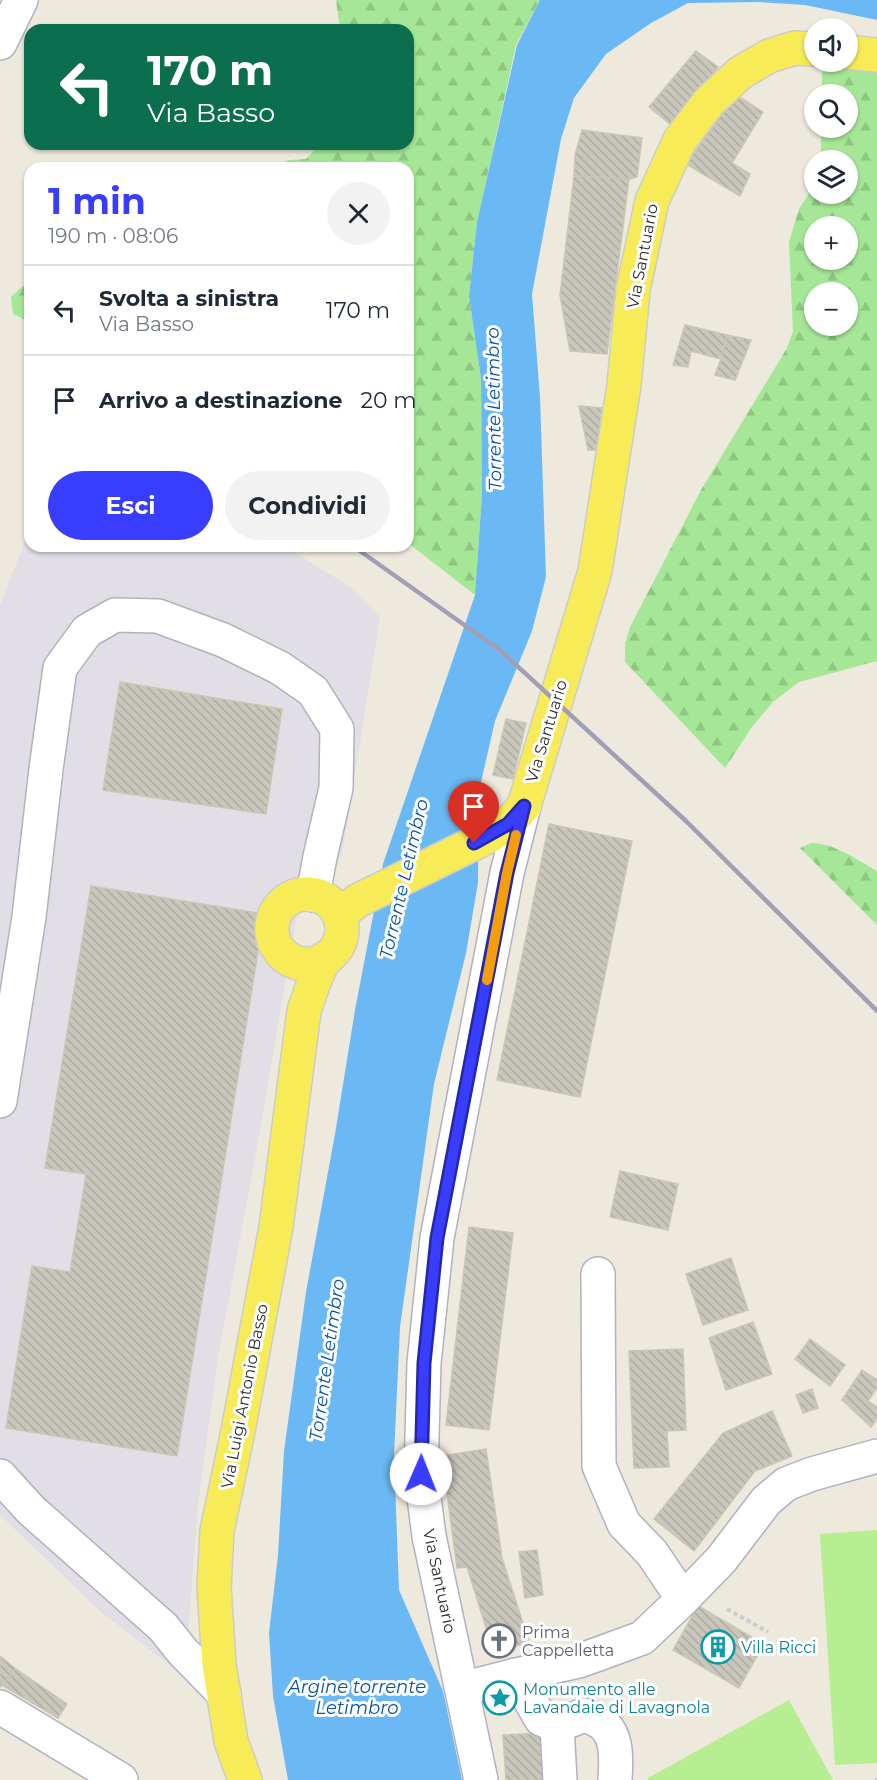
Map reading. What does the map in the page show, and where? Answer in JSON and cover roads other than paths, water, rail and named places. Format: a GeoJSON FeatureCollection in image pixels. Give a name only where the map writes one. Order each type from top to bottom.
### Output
{"type":"FeatureCollection","features":[{"type":"Feature","properties":{"kind":"main road","name":"Via Santuario"},"geometry":{"type":"LineString","coordinates":[[524,806],[595,570],[624,385],[633,290],[652,201],[680,140],[708,103],[740,73],[769,56],[795,48],[804,48]]}},
{"type":"Feature","properties":{"kind":"main road"},"geometry":{"type":"LineString","coordinates":[[858,53],[877,55]]}},
{"type":"Feature","properties":{"kind":"main road"},"geometry":{"type":"LineString","coordinates":[[314,895],[333,906],[339,915],[352,904],[489,836],[508,824],[524,806]]}},
{"type":"Feature","properties":{"kind":"main road","name":"Via Luigi Antonio Basso"},"geometry":{"type":"LineString","coordinates":[[304,1011],[287,958],[273,939],[272,927],[281,906],[291,898],[314,895]]}},
{"type":"Feature","properties":{"kind":"main road","name":"Via Luigi Antonio Basso"},"geometry":{"type":"LineString","coordinates":[[245,1780],[231,1741],[219,1664],[214,1587],[217,1531],[276,1227],[304,1011],[324,959],[333,953],[342,935],[339,915]]}},
{"type":"Feature","properties":{"kind":"main road"},"geometry":{"type":"LineString","coordinates":[[287,958],[306,964],[324,959]]}},
{"type":"Feature","properties":{"kind":"street"},"geometry":{"type":"LineString","coordinates":[[0,43],[21,0]]}},
{"type":"Feature","properties":{"kind":"street"},"geometry":{"type":"LineString","coordinates":[[0,1101],[29,917],[60,668],[87,631],[115,615],[158,616],[223,640],[280,668],[313,691],[337,729],[336,788],[314,895]]}},
{"type":"Feature","properties":{"kind":"street","name":"Via Santuario"},"geometry":{"type":"LineString","coordinates":[[481,1780],[429,1536],[421,1474],[424,1363],[437,1238],[507,873],[524,806]]}},
{"type":"Feature","properties":{"kind":"street"},"geometry":{"type":"LineString","coordinates":[[598,1274],[599,1466],[624,1524],[652,1553],[683,1599]]}},
{"type":"Feature","properties":{"kind":"street"},"geometry":{"type":"LineString","coordinates":[[462,1689],[579,1661],[642,1638],[721,1560],[766,1501],[786,1484],[812,1474],[877,1456]]}},
{"type":"Feature","properties":{"kind":"street"},"geometry":{"type":"LineString","coordinates":[[0,1476],[31,1510],[163,1627],[183,1652],[224,1694]]}},
{"type":"Feature","properties":{"kind":"street"},"geometry":{"type":"LineString","coordinates":[[516,1675],[541,1719],[557,1726],[584,1715],[601,1722],[610,1733],[616,1754],[615,1780]]}},
{"type":"Feature","properties":{"kind":"street"},"geometry":{"type":"LineString","coordinates":[[0,1707],[121,1780]]}},
{"type":"Feature","properties":{"kind":"street"},"geometry":{"type":"LineString","coordinates":[[557,1726],[560,1780]]}},
{"type":"Feature","properties":{"kind":"water","name":"Argine torrente Letimbro"},"geometry":{"type":"Polygon","coordinates":[[[540,0],[877,0],[877,20],[805,5],[760,2],[688,3],[651,23],[606,54],[574,98],[561,139],[532,294],[540,397],[546,577],[532,631],[495,721],[479,791],[478,883],[466,953],[434,1084],[400,1327],[394,1456],[399,1590],[443,1691],[462,1780],[288,1780],[273,1696],[269,1633],[278,1555],[284,1451],[306,1292],[383,864],[475,595],[482,495],[481,379],[469,296],[477,222],[517,45],[540,0]]]}},
{"type":"Feature","properties":{"kind":"railway"},"geometry":{"type":"LineString","coordinates":[[361,552],[501,651],[686,821],[877,1011]]}},
{"type":"Feature","properties":{"kind":"place","name":"Prima Cappelletta"},"geometry":{"type":"Point","coordinates":[499,1641]}},
{"type":"Feature","properties":{"kind":"place","name":"Villa Ricci"},"geometry":{"type":"Point","coordinates":[718,1647]}},
{"type":"Feature","properties":{"kind":"place","name":"Monumento alle Lavandaie di Lavagnola"},"geometry":{"type":"Point","coordinates":[500,1698]}},
{"type":"Feature","properties":{"kind":"water label","name":"Torrente Letimbro"},"geometry":{"type":"Point","coordinates":[494,409]}},
{"type":"Feature","properties":{"kind":"water label","name":"Torrente Letimbro"},"geometry":{"type":"Point","coordinates":[404,879]}},
{"type":"Feature","properties":{"kind":"water label","name":"Torrente Letimbro"},"geometry":{"type":"Point","coordinates":[327,1360]}}]}
